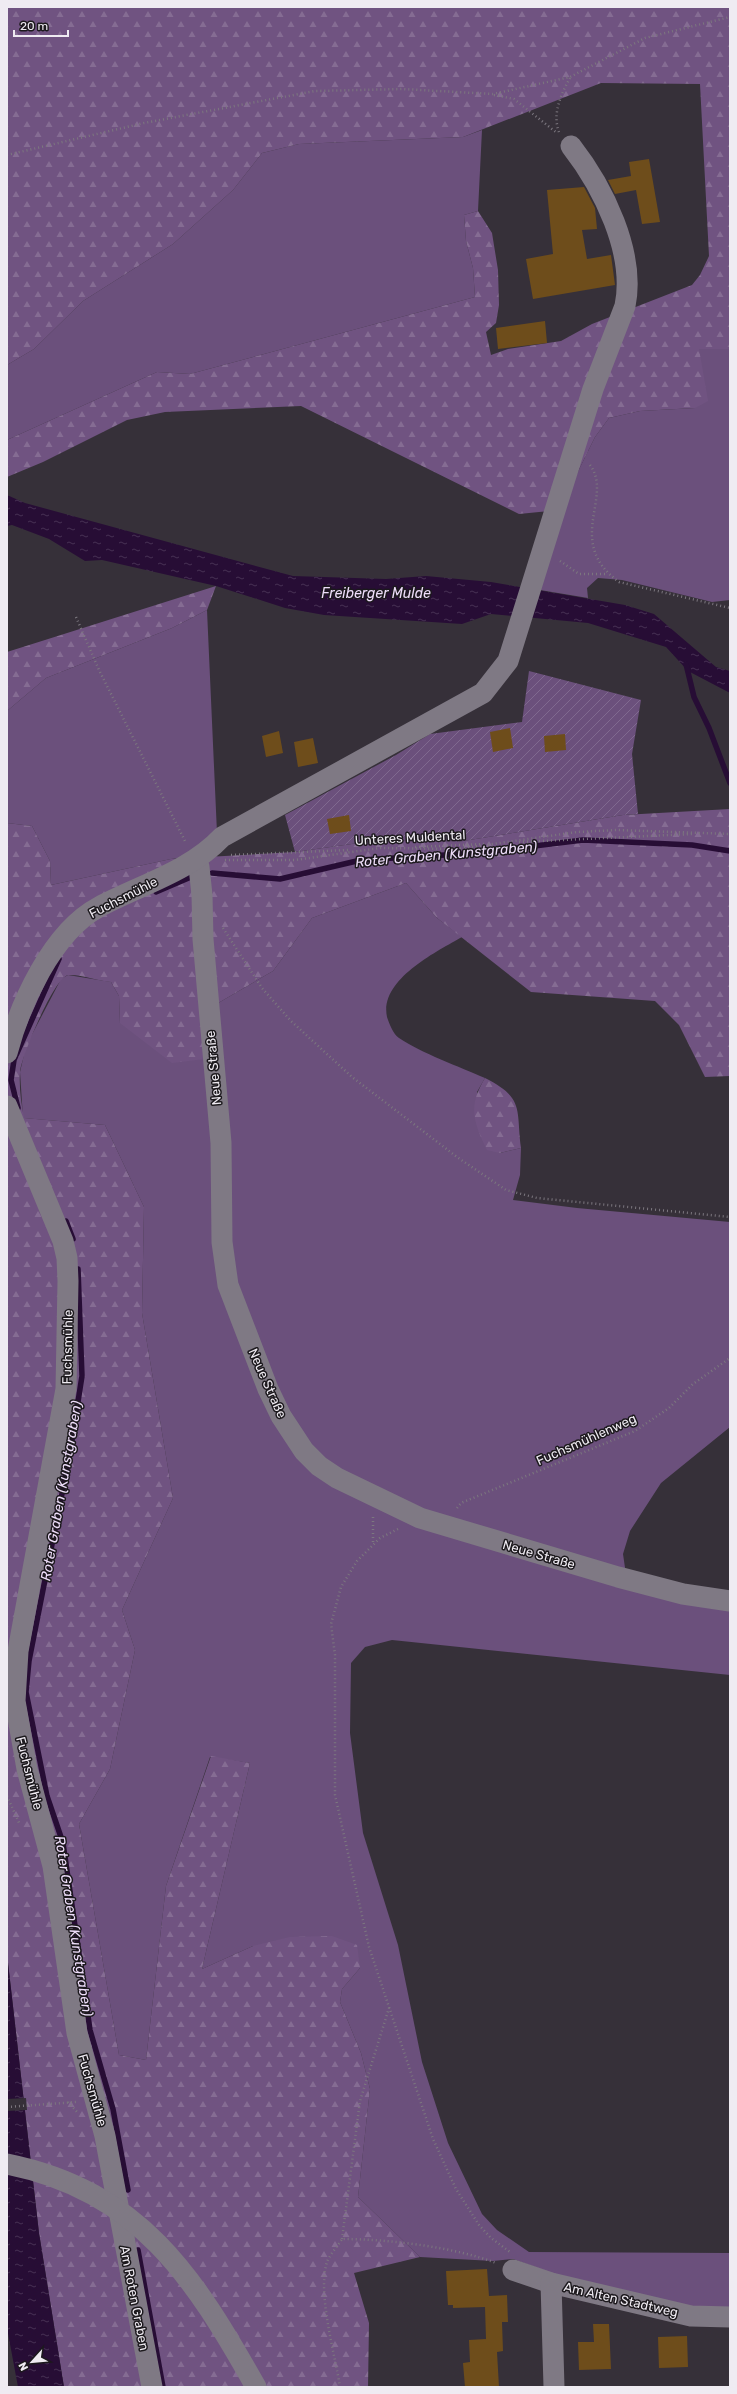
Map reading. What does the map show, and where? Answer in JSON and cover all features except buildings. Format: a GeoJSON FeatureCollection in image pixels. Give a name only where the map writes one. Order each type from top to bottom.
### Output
{"type":"FeatureCollection","features":[{"type":"Feature","properties":{"kind":"street","name":"Fuchsmühle"},"geometry":{"type":"LineString","coordinates":[[7,1053],[21,1012],[41,971],[59,942],[98,908],[196,860],[214,846],[222,837],[483,693],[508,661],[593,389],[627,300],[625,262],[615,220],[587,166],[571,146]]}},
{"type":"Feature","properties":{"kind":"street","name":"Neue Straße"},"geometry":{"type":"LineString","coordinates":[[196,860],[199,867],[202,895],[203,939],[221,1143],[222,1242],[228,1285],[268,1389],[281,1416],[304,1451],[319,1466],[338,1478],[420,1518],[618,1577],[683,1594],[730,1601]]}},
{"type":"Feature","properties":{"kind":"street","name":"Fuchsmühle"},"geometry":{"type":"LineString","coordinates":[[7,1106],[63,1241],[67,1258],[68,1281],[66,1389],[18,1651],[16,1701],[25,1762],[53,1866],[77,2033],[105,2136],[111,2204]]}},
{"type":"Feature","properties":{"kind":"street"},"geometry":{"type":"LineString","coordinates":[[7,2164],[58,2177],[111,2204],[158,2242],[200,2293],[256,2387]]}},
{"type":"Feature","properties":{"kind":"street","name":"Am Roten Graben"},"geometry":{"type":"LineString","coordinates":[[111,2204],[152,2387]]}},
{"type":"Feature","properties":{"kind":"street","name":"Am Alten Stadtweg"},"geometry":{"type":"LineString","coordinates":[[519,2272],[551,2283],[691,2316],[730,2318]]}},
{"type":"Feature","properties":{"kind":"street"},"geometry":{"type":"LineString","coordinates":[[551,2283],[554,2387]]}},
{"type":"Feature","properties":{"kind":"path"},"geometry":{"type":"LineString","coordinates":[[493,94],[570,77],[646,38],[730,17]]}},
{"type":"Feature","properties":{"kind":"path"},"geometry":{"type":"LineString","coordinates":[[7,155],[144,123],[315,91],[402,89],[493,94],[514,99],[537,115],[561,136],[556,124],[560,97],[570,77]]}},
{"type":"Feature","properties":{"kind":"path"},"geometry":{"type":"LineString","coordinates":[[572,456],[588,463],[595,472],[597,482],[592,515],[591,542],[597,556],[608,574],[619,582],[730,608]]}},
{"type":"Feature","properties":{"kind":"path"},"geometry":{"type":"LineString","coordinates":[[541,553],[579,574],[608,574]]}},
{"type":"Feature","properties":{"kind":"path"},"geometry":{"type":"LineString","coordinates":[[76,617],[99,670],[196,860],[295,860],[373,849],[458,849],[577,832],[617,830],[730,833]]}},
{"type":"Feature","properties":{"kind":"path","name":"Unteres Muldental"},"geometry":{"type":"LineString","coordinates":[[214,846],[222,852],[234,856],[730,833]]}},
{"type":"Feature","properties":{"kind":"path"},"geometry":{"type":"LineString","coordinates":[[221,926],[262,988],[291,1021],[352,1077],[457,1157],[506,1190],[537,1198],[730,1217]]}},
{"type":"Feature","properties":{"kind":"path","name":"Fuchsmühlenweg"},"geometry":{"type":"LineString","coordinates":[[442,1525],[461,1503],[635,1431],[668,1408],[693,1384],[730,1358]]}},
{"type":"Feature","properties":{"kind":"path"},"geometry":{"type":"LineString","coordinates":[[370,1494],[373,1545]]}},
{"type":"Feature","properties":{"kind":"path"},"geometry":{"type":"LineString","coordinates":[[342,2239],[364,2239],[475,2255],[519,2272],[518,2257],[491,2238],[479,2225],[456,2189],[433,2139],[369,1947],[335,1794],[335,1654],[332,1624],[341,1587],[358,1560],[380,1538],[420,1518]]}},
{"type":"Feature","properties":{"kind":"path"},"geometry":{"type":"LineString","coordinates":[[340,2387],[325,2301],[324,2278],[327,2261],[342,2239],[360,2101],[389,2008]]}},
{"type":"Feature","properties":{"kind":"path"},"geometry":{"type":"LineString","coordinates":[[7,2107],[68,2102]]}},
{"type":"Feature","properties":{"kind":"shaded area"},"geometry":{"type":"Polygon","coordinates":[[[482,130],[478,211],[464,215],[466,241],[473,268],[475,297],[190,374],[157,372],[7,440],[7,365],[34,349],[83,301],[173,244],[233,190],[262,153],[299,144],[463,137],[482,130]]]}},
{"type":"Feature","properties":{"kind":"shaded area"},"geometry":{"type":"Polygon","coordinates":[[[699,349],[730,349],[730,600],[712,602],[622,580],[598,578],[587,588],[588,598],[540,590],[559,510],[595,437],[609,418],[640,411],[695,408],[699,349]]]}},
{"type":"Feature","properties":{"kind":"shaded area"},"geometry":{"type":"Polygon","coordinates":[[[207,610],[217,833],[198,856],[171,859],[51,885],[50,861],[32,826],[7,823],[7,711],[46,678],[172,628],[207,610]]]}},
{"type":"Feature","properties":{"kind":"shaded area"},"geometry":{"type":"Polygon","coordinates":[[[529,671],[641,700],[632,754],[638,814],[623,815],[457,842],[380,840],[295,852],[285,815],[396,755],[430,734],[522,722],[529,671]]]}},
{"type":"Feature","properties":{"kind":"shaded area"},"geometry":{"type":"Polygon","coordinates":[[[406,883],[437,918],[462,937],[425,959],[400,979],[392,991],[387,1004],[387,1017],[393,1031],[399,1038],[408,1044],[485,1078],[477,1092],[500,1153],[521,1148],[520,1175],[513,1200],[577,1208],[730,1222],[730,1427],[661,1483],[630,1531],[623,1554],[628,1588],[730,1609],[730,1675],[392,1640],[365,1647],[351,1663],[350,1733],[363,1833],[398,1945],[422,2062],[448,2143],[482,2214],[497,2230],[529,2252],[730,2253],[730,2307],[697,2308],[568,2279],[513,2259],[493,2261],[420,2257],[358,2197],[370,2089],[361,2053],[340,2002],[342,1989],[360,1968],[253,1946],[202,1969],[250,1763],[210,1757],[166,1886],[146,2060],[119,2055],[79,1824],[110,1769],[135,1650],[122,1610],[173,1498],[142,1313],[144,1207],[105,1125],[23,1118],[20,1072],[26,1046],[61,979],[68,975],[111,982],[119,996],[120,1023],[201,1013],[273,971],[312,918],[406,883]]]}},
{"type":"Feature","properties":{"kind":"green space"},"geometry":{"type":"Polygon","coordinates":[[[7,7],[730,7],[730,349],[699,349],[708,401],[695,408],[640,411],[609,418],[595,437],[559,510],[519,514],[301,406],[165,412],[127,420],[43,462],[7,477],[7,440],[157,372],[190,374],[475,297],[473,268],[466,241],[464,215],[478,211],[492,233],[498,270],[499,305],[496,323],[486,332],[491,355],[508,349],[561,341],[592,324],[692,285],[700,275],[709,256],[700,84],[601,83],[463,137],[299,144],[262,153],[233,190],[173,244],[83,301],[34,349],[7,365],[7,7]]]}},
{"type":"Feature","properties":{"kind":"green space"},"geometry":{"type":"Polygon","coordinates":[[[216,586],[207,610],[172,628],[46,678],[7,711],[7,652],[216,586]]]}},
{"type":"Feature","properties":{"kind":"green space"},"geometry":{"type":"Polygon","coordinates":[[[730,809],[730,1076],[705,1077],[679,1025],[655,1001],[531,992],[437,918],[406,883],[312,918],[273,971],[201,1013],[204,1059],[172,1063],[120,1023],[119,996],[111,982],[68,975],[62,979],[55,989],[39,1019],[26,1051],[20,1072],[20,1095],[24,1118],[105,1125],[144,1207],[142,1313],[173,1498],[122,1610],[135,1650],[110,1769],[79,1824],[119,2055],[146,2060],[166,1886],[211,1756],[250,1763],[202,1969],[253,1946],[290,1937],[332,1936],[357,1945],[360,1968],[342,1989],[340,2002],[361,2053],[370,2089],[358,2197],[420,2257],[354,2273],[369,2323],[368,2387],[64,2387],[39,2233],[7,1954],[7,823],[32,826],[50,861],[51,885],[171,859],[295,852],[380,840],[457,842],[623,815],[730,809]]]}},
{"type":"Feature","properties":{"kind":"green space"},"geometry":{"type":"Polygon","coordinates":[[[485,1078],[498,1085],[513,1099],[518,1114],[521,1148],[500,1153],[487,1150],[478,1130],[474,1114],[476,1097],[485,1078]]]}},
{"type":"Feature","properties":{"kind":"water","name":"Freiberger Mulde"},"geometry":{"type":"Polygon","coordinates":[[[7,495],[25,503],[293,576],[386,579],[426,576],[491,582],[625,605],[654,614],[716,667],[730,671],[730,693],[688,671],[666,647],[588,623],[491,614],[462,624],[324,615],[285,608],[216,586],[102,560],[85,561],[49,539],[12,525],[7,526],[7,495]]]}},
{"type":"Feature","properties":{"kind":"water"},"geometry":{"type":"Polygon","coordinates":[[[7,1954],[39,2233],[64,2387],[18,2387],[7,2328],[7,1954]]]}},
{"type":"Feature","properties":{"kind":"pier"},"geometry":{"type":"Polygon","coordinates":[[[26,2098],[27,2110],[7,2111],[7,2099],[26,2098]]]}},
{"type":"Feature","properties":{"kind":"waterway"},"geometry":{"type":"LineString","coordinates":[[686,664],[694,697],[709,728],[730,783]]}},
{"type":"Feature","properties":{"kind":"waterway","name":"Roter Graben (Kunstgraben)"},"geometry":{"type":"LineString","coordinates":[[212,873],[280,879],[361,860],[478,853],[583,840],[692,845],[730,851]]}},
{"type":"Feature","properties":{"kind":"waterway","name":"Roter Graben (Kunstgraben)"},"geometry":{"type":"LineString","coordinates":[[156,892],[191,877]]}},
{"type":"Feature","properties":{"kind":"waterway","name":"Roter Graben (Kunstgraben)"},"geometry":{"type":"LineString","coordinates":[[18,1108],[11,1080],[14,1060],[59,959]]}},
{"type":"Feature","properties":{"kind":"waterway","name":"Roter Graben (Kunstgraben)"},"geometry":{"type":"LineString","coordinates":[[66,1221],[73,1239]]}},
{"type":"Feature","properties":{"kind":"waterway","name":"Roter Graben (Kunstgraben)"},"geometry":{"type":"LineString","coordinates":[[78,1269],[82,1376],[70,1453],[29,1661],[26,1692],[47,1796],[63,1843],[90,2030],[113,2109],[128,2190]]}},
{"type":"Feature","properties":{"kind":"waterway","name":"Roter Graben (Kunstgraben)"},"geometry":{"type":"LineString","coordinates":[[138,2250],[163,2387]]}}]}
